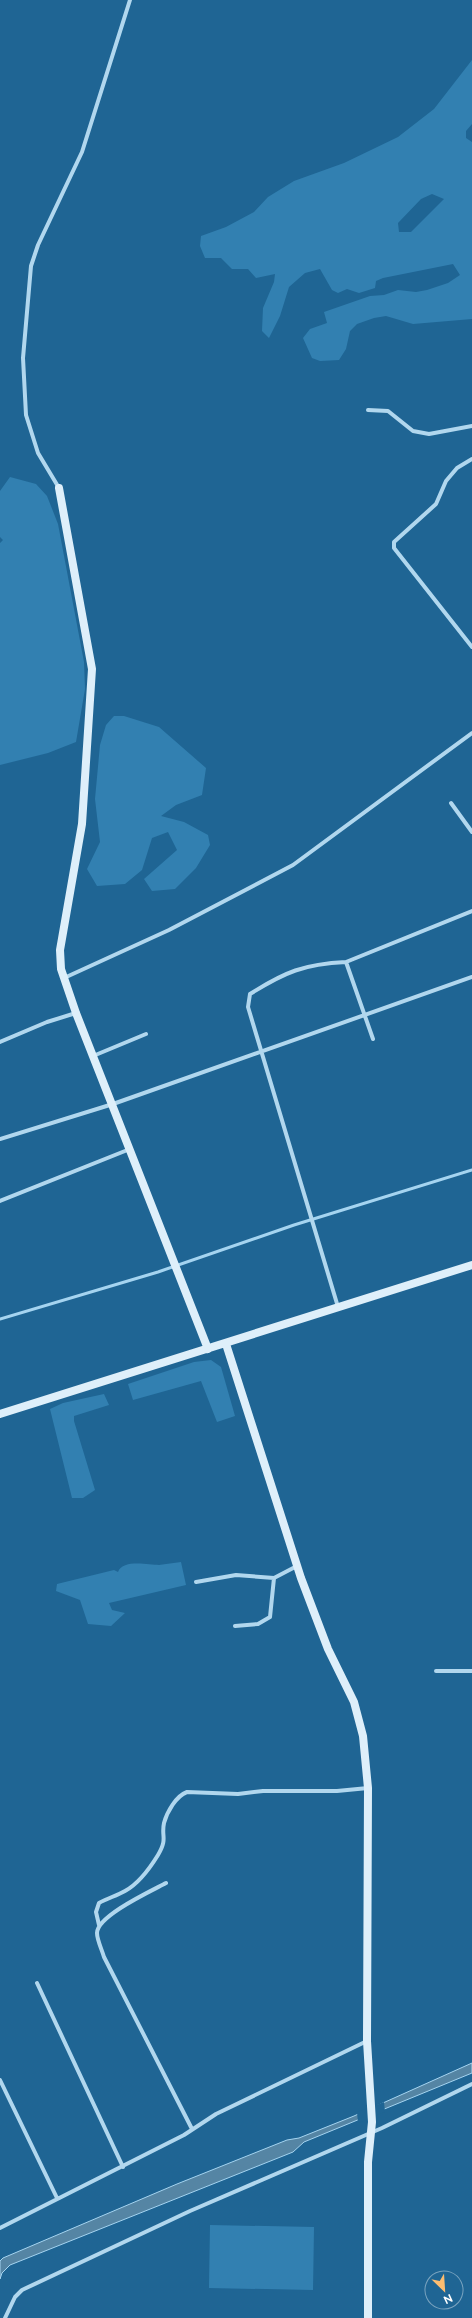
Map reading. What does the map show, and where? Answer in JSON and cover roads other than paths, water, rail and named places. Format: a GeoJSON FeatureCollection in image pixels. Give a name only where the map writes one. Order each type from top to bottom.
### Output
{"type":"FeatureCollection","features":[{"type":"Feature","properties":{"kind":"street"},"geometry":{"type":"LineString","coordinates":[[130,0],[82,152],[38,245],[31,266],[23,358],[26,414],[38,453],[59,488],[89,647],[92,686],[82,824],[60,944],[61,969],[76,1013],[174,1259],[208,1349]]}},
{"type":"Feature","properties":{"kind":"street"},"geometry":{"type":"LineString","coordinates":[[368,410],[388,411],[412,431],[429,434],[472,426]]}},
{"type":"Feature","properties":{"kind":"street"},"geometry":{"type":"LineString","coordinates":[[472,459],[457,468],[446,481],[436,504],[394,542],[394,548],[472,647]]}},
{"type":"Feature","properties":{"kind":"street"},"geometry":{"type":"LineString","coordinates":[[64,978],[169,930],[293,865],[472,733]]}},
{"type":"Feature","properties":{"kind":"street"},"geometry":{"type":"LineString","coordinates":[[450,803],[472,832]]}},
{"type":"Feature","properties":{"kind":"street"},"geometry":{"type":"LineString","coordinates":[[338,1308],[309,1216],[248,1007],[250,994],[268,983],[301,967],[346,962],[472,911]]}},
{"type":"Feature","properties":{"kind":"street"},"geometry":{"type":"LineString","coordinates":[[346,962],[373,1039]]}},
{"type":"Feature","properties":{"kind":"street"},"geometry":{"type":"LineString","coordinates":[[0,1139],[112,1104],[472,977]]}},
{"type":"Feature","properties":{"kind":"street"},"geometry":{"type":"LineString","coordinates":[[0,1042],[47,1022],[76,1013]]}},
{"type":"Feature","properties":{"kind":"street"},"geometry":{"type":"LineString","coordinates":[[93,1056],[146,1034]]}},
{"type":"Feature","properties":{"kind":"street"},"geometry":{"type":"LineString","coordinates":[[0,1201],[130,1149]]}},
{"type":"Feature","properties":{"kind":"street"},"geometry":{"type":"LineString","coordinates":[[0,1414],[226,1344],[472,1265]]}},
{"type":"Feature","properties":{"kind":"street"},"geometry":{"type":"LineString","coordinates":[[226,1344],[297,1566],[328,1649],[354,1702],[363,1736],[368,1788],[367,2041],[372,2122],[368,2162],[368,2318]]}},
{"type":"Feature","properties":{"kind":"street"},"geometry":{"type":"LineString","coordinates":[[196,1582],[236,1575],[274,1578],[297,1566]]}},
{"type":"Feature","properties":{"kind":"street"},"geometry":{"type":"LineString","coordinates":[[235,1626],[258,1624],[270,1617],[274,1578]]}},
{"type":"Feature","properties":{"kind":"street"},"geometry":{"type":"LineString","coordinates":[[436,1671],[472,1671]]}},
{"type":"Feature","properties":{"kind":"street"},"geometry":{"type":"LineString","coordinates":[[192,2130],[104,1957],[97,1933],[99,1924],[96,1912],[100,1903],[125,1891],[140,1878],[158,1855],[165,1842],[164,1824],[174,1803],[181,1794],[187,1792],[238,1794],[263,1791],[337,1791],[368,1788]]}},
{"type":"Feature","properties":{"kind":"street"},"geometry":{"type":"LineString","coordinates":[[99,1924],[109,1915],[166,1883]]}},
{"type":"Feature","properties":{"kind":"street"},"geometry":{"type":"LineString","coordinates":[[37,1983],[123,2167]]}},
{"type":"Feature","properties":{"kind":"street"},"geometry":{"type":"LineString","coordinates":[[0,2228],[57,2198],[123,2167],[192,2130],[216,2114],[367,2041]]}},
{"type":"Feature","properties":{"kind":"street"},"geometry":{"type":"LineString","coordinates":[[0,2080],[57,2198]]}},
{"type":"Feature","properties":{"kind":"street"},"geometry":{"type":"LineString","coordinates":[[5,2318],[15,2297],[22,2290],[190,2211],[370,2133],[472,2084]]}},
{"type":"Feature","properties":{"kind":"waterway"},"geometry":{"type":"LineString","coordinates":[[0,1319],[158,1272],[294,1225],[472,1170]]}}]}
